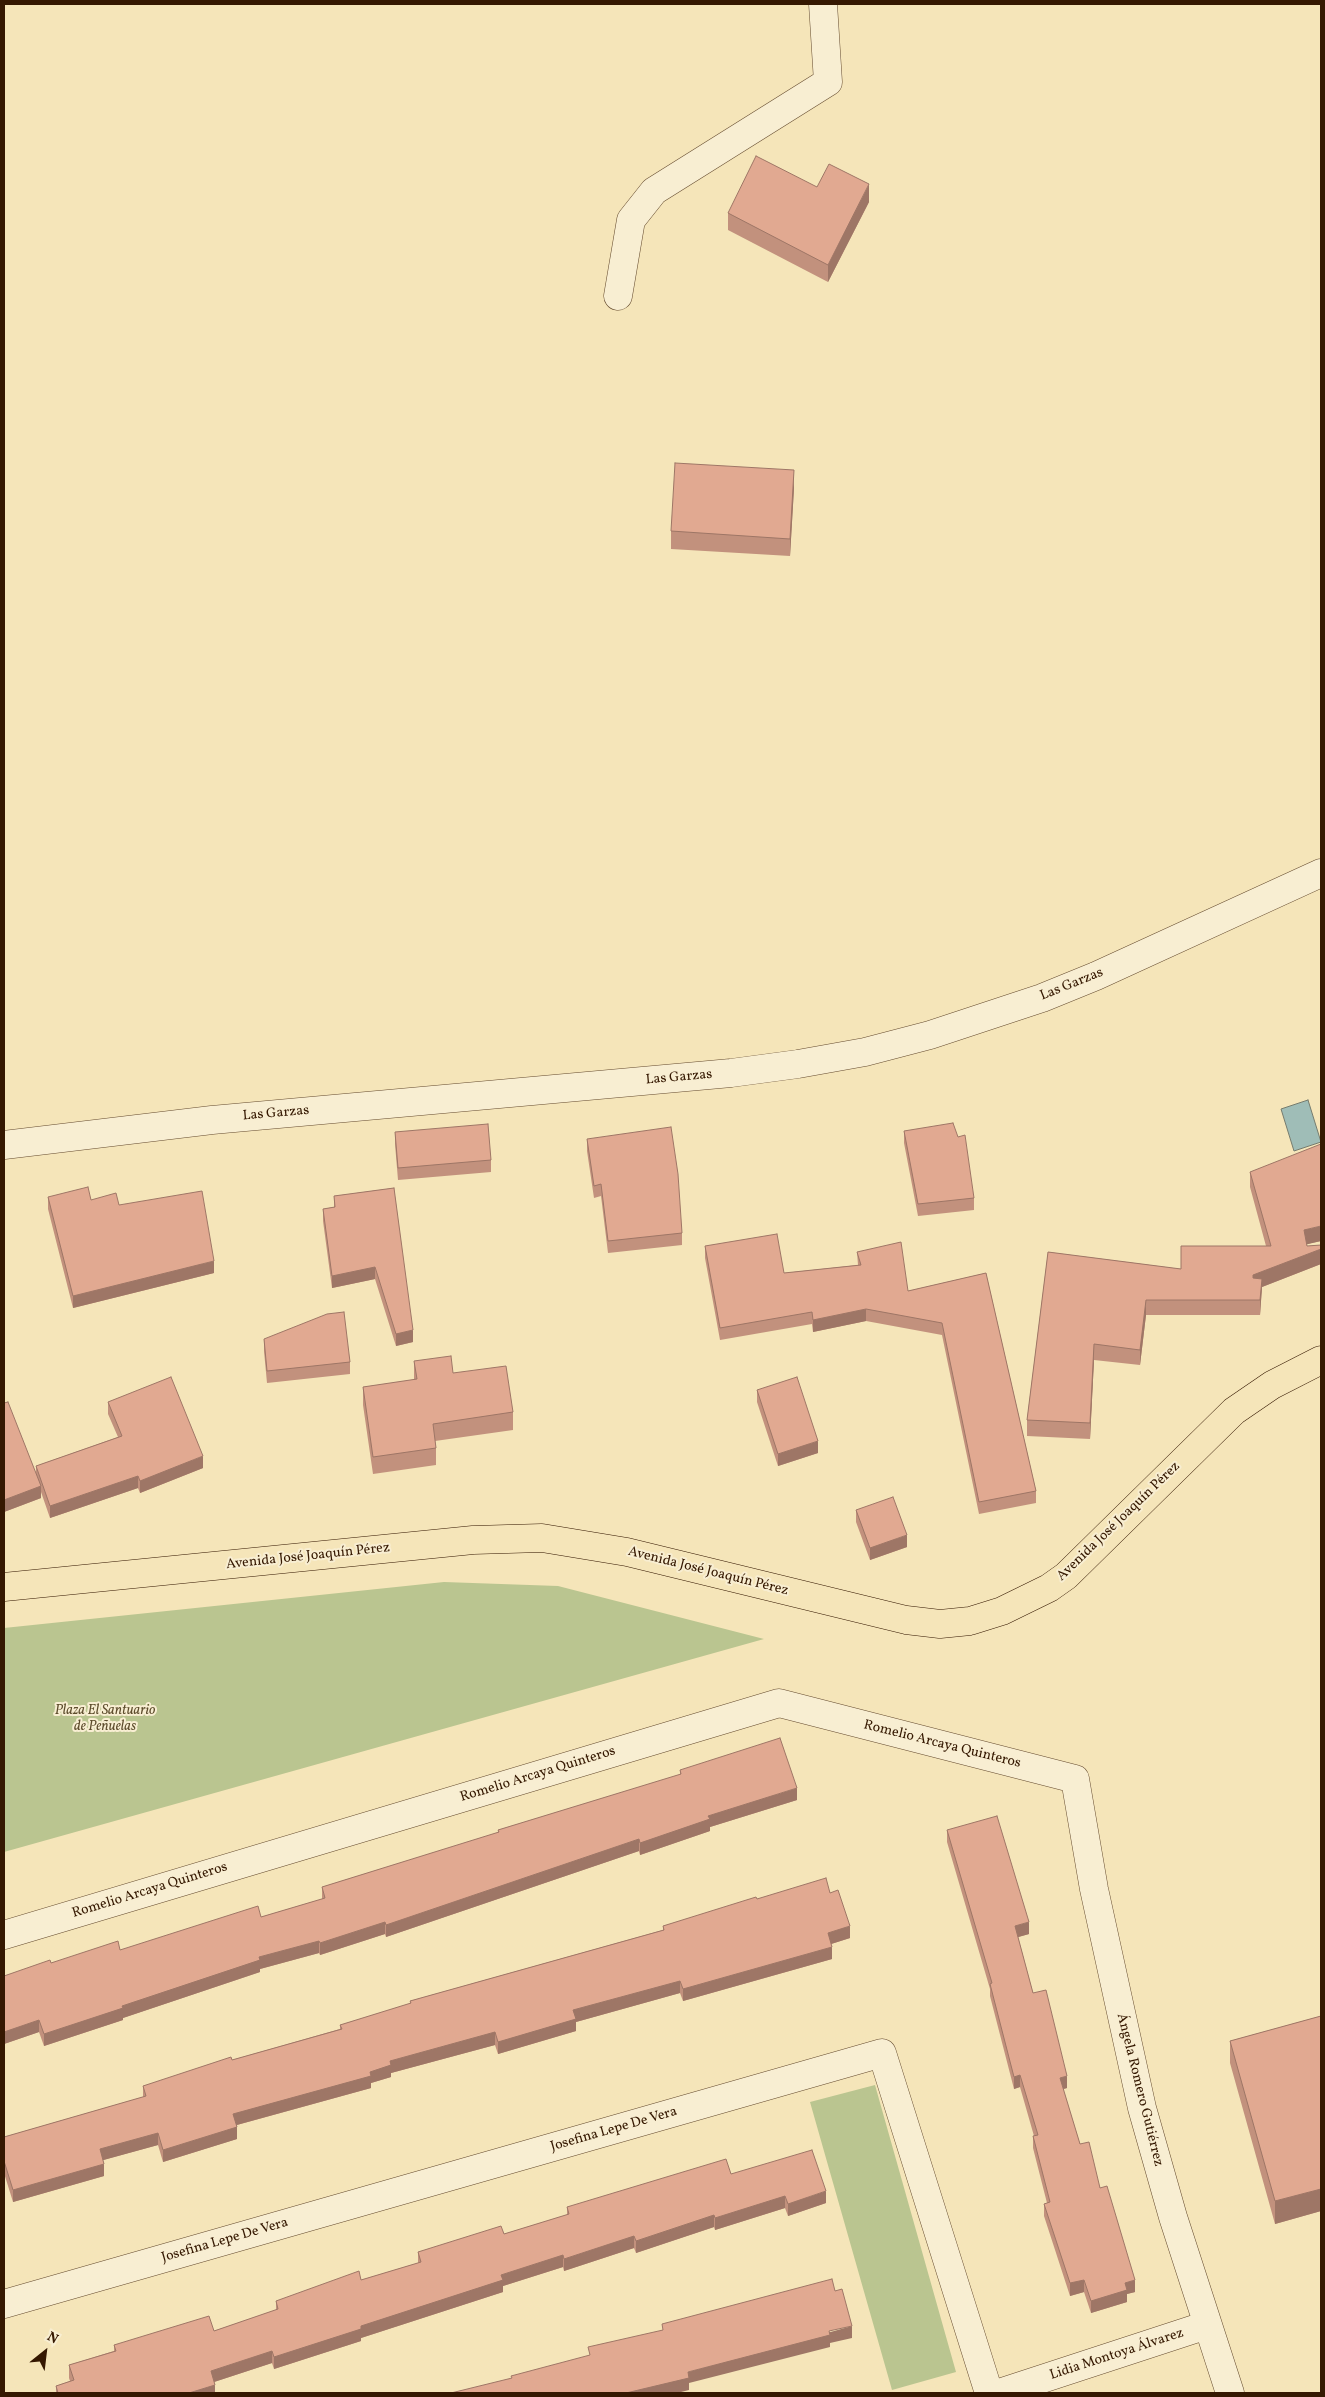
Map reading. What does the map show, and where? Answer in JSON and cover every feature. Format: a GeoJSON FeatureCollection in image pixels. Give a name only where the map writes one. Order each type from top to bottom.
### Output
{"type":"FeatureCollection","features":[{"type":"Feature","properties":{"kind":"main road","name":"Avenida José Joaquín Pérez"},"geometry":{"type":"LineString","coordinates":[[4,1587],[473,1540],[542,1538],[627,1552],[906,1620],[940,1624],[970,1620],[1002,1611],[1049,1588],[1066,1576],[1234,1411],[1272,1385],[1321,1360]]}},
{"type":"Feature","properties":{"kind":"street"},"geometry":{"type":"LineString","coordinates":[[618,296],[631,220],[654,190],[828,82],[823,4]]}},
{"type":"Feature","properties":{"kind":"street","name":"Las Garzas"},"geometry":{"type":"LineString","coordinates":[[4,1145],[212,1120],[731,1073],[798,1064],[864,1052],[930,1035],[1042,998],[1096,976],[1321,873]]}},
{"type":"Feature","properties":{"kind":"street","name":"Romelio Arcaya Quinteros"},"geometry":{"type":"LineString","coordinates":[[4,1935],[779,1703],[1076,1780]]}},
{"type":"Feature","properties":{"kind":"street","name":"Ángela Romero Gutiérrez"},"geometry":{"type":"LineString","coordinates":[[1076,1780],[1094,1889],[1142,2108],[1173,2217],[1230,2393]]}},
{"type":"Feature","properties":{"kind":"street","name":"Josefina Lepe De Vera"},"geometry":{"type":"LineString","coordinates":[[4,2304],[882,2053],[989,2393]]}},
{"type":"Feature","properties":{"kind":"street","name":"Lidia Montoya Álvarez"},"geometry":{"type":"LineString","coordinates":[[999,2393],[1207,2325]]}},
{"type":"Feature","properties":{"kind":"green space","name":"Plaza El Santuario de Peñuelas"},"geometry":{"type":"Polygon","coordinates":[[[444,1582],[558,1586],[764,1639],[4,1852],[4,1628],[444,1582]]]}},
{"type":"Feature","properties":{"kind":"green space"},"geometry":{"type":"Polygon","coordinates":[[[875,2085],[956,2372],[892,2390],[810,2102],[875,2085]]]}},
{"type":"Feature","properties":{"kind":"water"},"geometry":{"type":"Polygon","coordinates":[[[1308,1100],[1321,1142],[1294,1151],[1281,1109],[1308,1100]]]}},
{"type":"Feature","properties":{"kind":"building"},"geometry":{"type":"Polygon","coordinates":[[[756,156],[817,187],[829,164],[869,184],[828,265],[728,213],[756,156]]]}},
{"type":"Feature","properties":{"kind":"building"},"geometry":{"type":"Polygon","coordinates":[[[675,463],[794,470],[790,539],[671,531],[675,463]]]}},
{"type":"Feature","properties":{"kind":"building"},"geometry":{"type":"Polygon","coordinates":[[[953,1123],[958,1137],[965,1135],[974,1198],[918,1204],[904,1131],[953,1123]]]}},
{"type":"Feature","properties":{"kind":"building"},"geometry":{"type":"Polygon","coordinates":[[[488,1124],[491,1160],[398,1168],[395,1132],[488,1124]]]}},
{"type":"Feature","properties":{"kind":"building"},"geometry":{"type":"Polygon","coordinates":[[[671,1127],[678,1174],[682,1233],[608,1241],[601,1184],[594,1186],[587,1139],[671,1127]]]}},
{"type":"Feature","properties":{"kind":"building"},"geometry":{"type":"Polygon","coordinates":[[[1321,1144],[1321,1226],[1304,1230],[1307,1246],[1321,1245],[1321,1249],[1253,1275],[1253,1278],[1262,1279],[1260,1300],[1146,1300],[1140,1350],[1094,1344],[1090,1423],[1027,1420],[1048,1252],[1181,1269],[1181,1246],[1271,1246],[1250,1172],[1321,1144]]]}},
{"type":"Feature","properties":{"kind":"building"},"geometry":{"type":"Polygon","coordinates":[[[88,1187],[91,1200],[116,1193],[119,1205],[202,1191],[214,1261],[73,1296],[48,1197],[88,1187]]]}},
{"type":"Feature","properties":{"kind":"building"},"geometry":{"type":"Polygon","coordinates":[[[394,1188],[413,1330],[396,1334],[375,1267],[332,1276],[323,1209],[335,1207],[334,1196],[394,1188]]]}},
{"type":"Feature","properties":{"kind":"building"},"geometry":{"type":"Polygon","coordinates":[[[777,1234],[784,1273],[861,1265],[857,1252],[901,1242],[908,1291],[986,1273],[1036,1491],[979,1502],[942,1323],[866,1309],[813,1320],[812,1312],[720,1328],[705,1246],[777,1234]]]}},
{"type":"Feature","properties":{"kind":"building"},"geometry":{"type":"Polygon","coordinates":[[[344,1312],[350,1362],[267,1371],[264,1339],[327,1314],[344,1312]]]}},
{"type":"Feature","properties":{"kind":"building"},"geometry":{"type":"Polygon","coordinates":[[[451,1356],[453,1373],[506,1366],[513,1412],[433,1424],[436,1448],[373,1457],[363,1387],[417,1379],[414,1361],[451,1356]]]}},
{"type":"Feature","properties":{"kind":"building"},"geometry":{"type":"Polygon","coordinates":[[[171,1377],[203,1456],[140,1481],[138,1476],[50,1506],[36,1466],[122,1436],[108,1402],[171,1377]]]}},
{"type":"Feature","properties":{"kind":"building"},"geometry":{"type":"Polygon","coordinates":[[[797,1377],[818,1441],[778,1454],[757,1390],[797,1377]]]}},
{"type":"Feature","properties":{"kind":"building"},"geometry":{"type":"Polygon","coordinates":[[[8,1402],[41,1486],[4,1500],[4,1403],[8,1402]]]}},
{"type":"Feature","properties":{"kind":"building"},"geometry":{"type":"Polygon","coordinates":[[[893,1497],[907,1535],[870,1548],[856,1510],[893,1497]]]}},
{"type":"Feature","properties":{"kind":"building"},"geometry":{"type":"Polygon","coordinates":[[[780,1738],[797,1788],[708,1816],[710,1819],[640,1843],[639,1839],[386,1925],[385,1922],[320,1943],[319,1941],[259,1957],[260,1960],[44,2034],[39,2020],[4,2032],[4,1976],[50,1960],[51,1963],[118,1941],[120,1950],[258,1906],[261,1917],[325,1898],[322,1887],[499,1832],[498,1830],[681,1774],[680,1770],[780,1738]]]}},
{"type":"Feature","properties":{"kind":"building"},"geometry":{"type":"Polygon","coordinates":[[[997,1816],[1029,1922],[1015,1926],[1033,1993],[1046,1990],[1067,2076],[1060,2078],[1080,2144],[1089,2142],[1100,2188],[1107,2186],[1135,2280],[1125,2283],[1127,2290],[1091,2301],[1084,2280],[1070,2283],[1044,2204],[1050,2202],[1033,2136],[1038,2135],[1020,2075],[1014,2077],[990,1984],[992,1983],[947,1830],[997,1816]]]}},
{"type":"Feature","properties":{"kind":"building"},"geometry":{"type":"Polygon","coordinates":[[[826,1878],[830,1893],[838,1890],[850,1926],[828,1933],[832,1947],[683,1989],[680,1981],[573,2010],[576,2019],[498,2042],[495,2032],[390,2061],[391,2065],[370,2072],[371,2076],[233,2114],[237,2127],[163,2150],[158,2133],[100,2149],[104,2164],[13,2190],[4,2161],[4,2137],[146,2096],[143,2086],[231,2057],[232,2060],[342,2029],[340,2025],[411,2003],[410,2001],[664,1930],[663,1926],[756,1897],[757,1899],[826,1878]]]}},
{"type":"Feature","properties":{"kind":"building"},"geometry":{"type":"Polygon","coordinates":[[[1321,2016],[1321,2189],[1275,2201],[1230,2041],[1321,2016]]]}},
{"type":"Feature","properties":{"kind":"building"},"geometry":{"type":"Polygon","coordinates":[[[812,2150],[826,2191],[788,2204],[785,2196],[715,2218],[714,2215],[636,2241],[634,2236],[564,2259],[563,2255],[501,2275],[503,2280],[361,2326],[361,2329],[274,2357],[272,2351],[211,2371],[215,2385],[189,2393],[58,2393],[56,2386],[74,2380],[69,2365],[116,2351],[114,2345],[209,2316],[214,2331],[278,2309],[276,2301],[359,2271],[361,2280],[421,2262],[418,2252],[501,2226],[504,2234],[569,2214],[567,2207],[726,2159],[731,2174],[812,2150]]]}},
{"type":"Feature","properties":{"kind":"building"},"geometry":{"type":"Polygon","coordinates":[[[832,2279],[835,2291],[842,2289],[852,2326],[829,2331],[830,2335],[688,2372],[689,2378],[626,2393],[451,2393],[512,2378],[511,2376],[590,2355],[588,2347],[663,2330],[662,2324],[832,2279]]]}}]}
